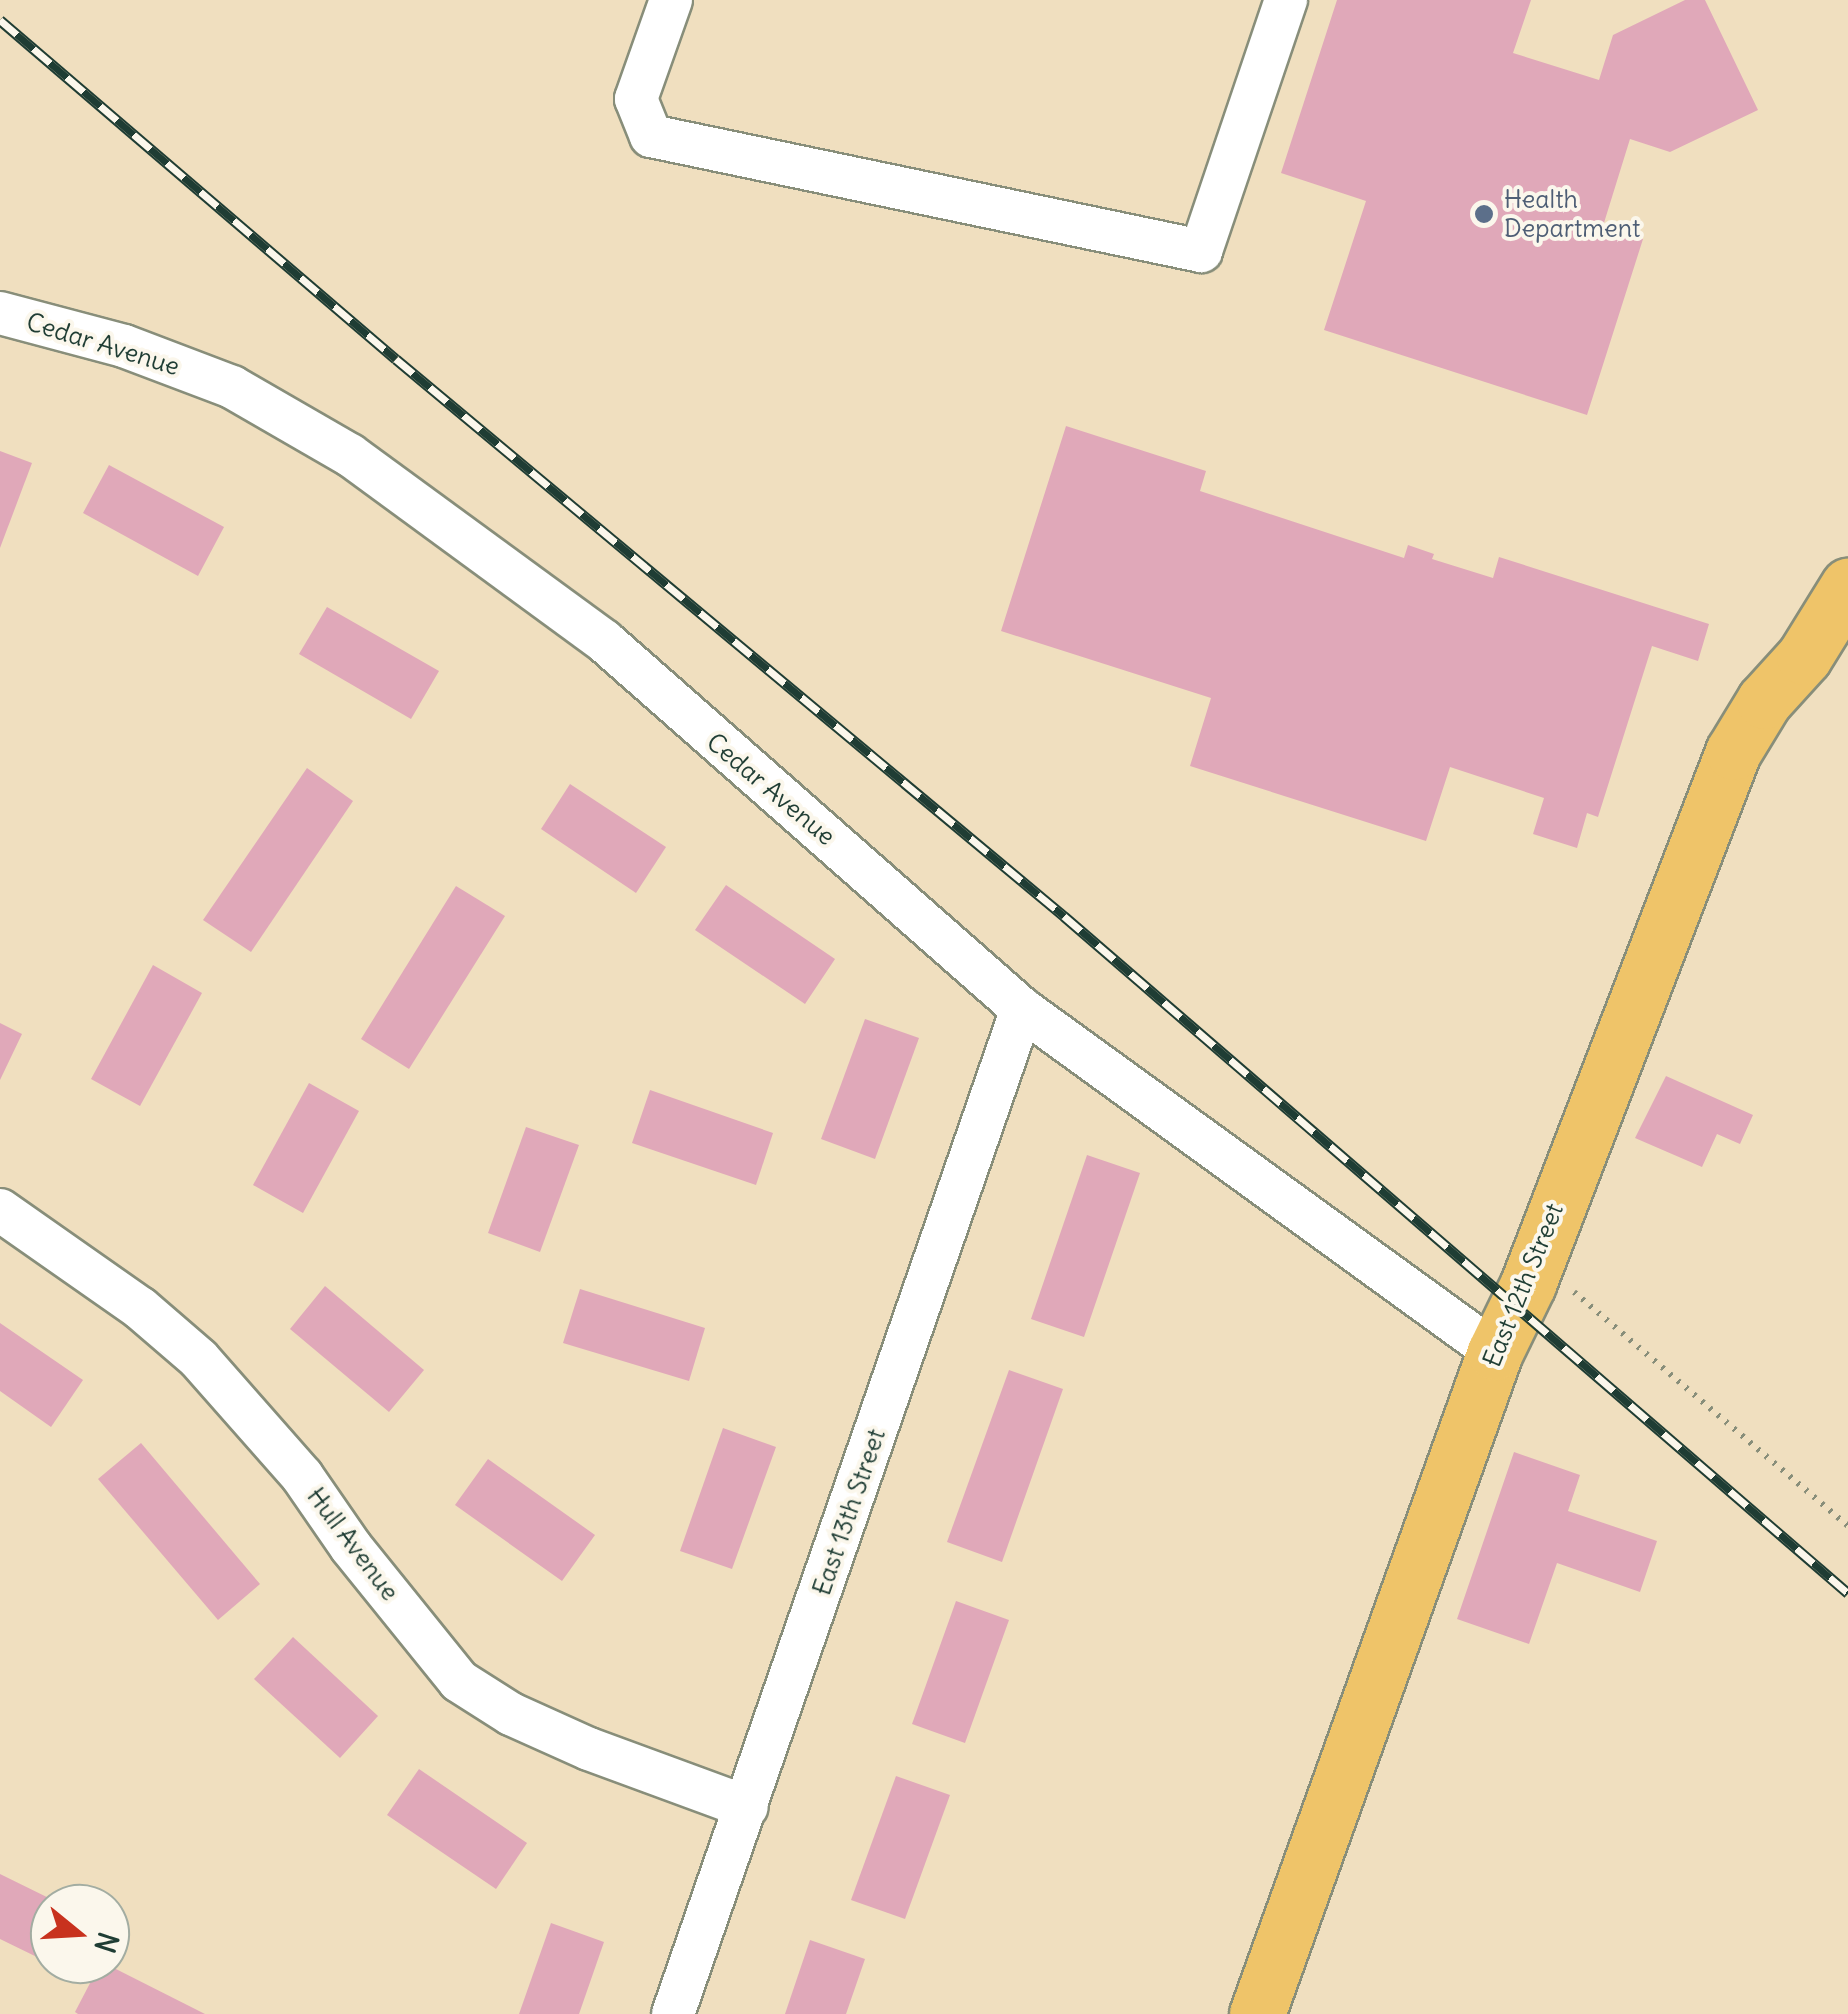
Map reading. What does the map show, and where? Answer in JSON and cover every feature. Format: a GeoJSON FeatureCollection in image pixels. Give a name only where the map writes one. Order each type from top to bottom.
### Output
{"type":"FeatureCollection","features":[{"type":"Feature","properties":{"kind":"main road","name":"East 12th Street"},"geometry":{"type":"LineString","coordinates":[[1257,2014],[1494,1352],[1528,1284],[1534,1259],[1733,752],[1764,701],[1804,657],[1848,586]]}},
{"type":"Feature","properties":{"kind":"street"},"geometry":{"type":"LineString","coordinates":[[671,0],[636,99],[651,136],[1201,250],[1286,0]]}},
{"type":"Feature","properties":{"kind":"street","name":"Cedar Avenue"},"geometry":{"type":"LineString","coordinates":[[0,313],[124,346],[232,387],[350,455],[604,641],[1022,1009],[1494,1352]]}},
{"type":"Feature","properties":{"kind":"street","name":"East 13th Street"},"geometry":{"type":"LineString","coordinates":[[672,2014],[1022,1009]]}},
{"type":"Feature","properties":{"kind":"street","name":"Hull Avenue"},"geometry":{"type":"LineString","coordinates":[[0,1210],[140,1308],[199,1359],[302,1476],[351,1547],[459,1681],[510,1714],[588,1749],[747,1807]]}},
{"type":"Feature","properties":{"kind":"path"},"geometry":{"type":"LineString","coordinates":[[1534,1259],[1848,1526]]}},
{"type":"Feature","properties":{"kind":"building","name":"Health Department"},"geometry":{"type":"Polygon","coordinates":[[[1337,0],[1531,0],[1513,53],[1599,80],[1613,35],[1685,0],[1705,0],[1758,110],[1670,152],[1630,139],[1603,226],[1643,239],[1587,415],[1324,330],[1366,201],[1281,173],[1337,0]]]}},
{"type":"Feature","properties":{"kind":"building"},"geometry":{"type":"Polygon","coordinates":[[[1066,426],[1206,471],[1200,491],[1404,558],[1408,545],[1434,554],[1432,559],[1493,578],[1499,557],[1709,624],[1698,661],[1652,646],[1598,817],[1587,813],[1577,848],[1533,834],[1544,798],[1450,767],[1426,841],[1190,766],[1211,698],[1001,631],[1066,426]]]}},
{"type":"Feature","properties":{"kind":"building"},"geometry":{"type":"Polygon","coordinates":[[[0,451],[32,463],[0,548],[0,451]]]}},
{"type":"Feature","properties":{"kind":"building"},"geometry":{"type":"Polygon","coordinates":[[[109,465],[224,527],[198,576],[83,513],[109,465]]]}},
{"type":"Feature","properties":{"kind":"building"},"geometry":{"type":"Polygon","coordinates":[[[327,607],[439,671],[411,719],[299,654],[327,607]]]}},
{"type":"Feature","properties":{"kind":"building"},"geometry":{"type":"Polygon","coordinates":[[[307,768],[353,801],[251,952],[203,920],[307,768]]]}},
{"type":"Feature","properties":{"kind":"building"},"geometry":{"type":"Polygon","coordinates":[[[570,784],[666,847],[636,893],[541,829],[570,784]]]}},
{"type":"Feature","properties":{"kind":"building"},"geometry":{"type":"Polygon","coordinates":[[[726,885],[835,959],[805,1004],[695,930],[726,885]]]}},
{"type":"Feature","properties":{"kind":"building"},"geometry":{"type":"Polygon","coordinates":[[[456,886],[505,916],[409,1069],[361,1039],[456,886]]]}},
{"type":"Feature","properties":{"kind":"building"},"geometry":{"type":"Polygon","coordinates":[[[153,965],[202,993],[140,1106],[91,1079],[153,965]]]}},
{"type":"Feature","properties":{"kind":"building"},"geometry":{"type":"Polygon","coordinates":[[[865,1019],[919,1038],[875,1159],[821,1139],[865,1019]]]}},
{"type":"Feature","properties":{"kind":"building"},"geometry":{"type":"Polygon","coordinates":[[[0,1023],[22,1034],[0,1080],[0,1023]]]}},
{"type":"Feature","properties":{"kind":"building"},"geometry":{"type":"Polygon","coordinates":[[[1666,1076],[1753,1115],[1740,1144],[1717,1134],[1702,1167],[1635,1138],[1666,1076]]]}},
{"type":"Feature","properties":{"kind":"building"},"geometry":{"type":"Polygon","coordinates":[[[309,1083],[359,1111],[303,1213],[253,1185],[309,1083]]]}},
{"type":"Feature","properties":{"kind":"building"},"geometry":{"type":"Polygon","coordinates":[[[650,1090],[773,1133],[756,1185],[632,1143],[650,1090]]]}},
{"type":"Feature","properties":{"kind":"building"},"geometry":{"type":"Polygon","coordinates":[[[526,1127],[579,1145],[540,1252],[488,1233],[526,1127]]]}},
{"type":"Feature","properties":{"kind":"building"},"geometry":{"type":"Polygon","coordinates":[[[1087,1155],[1140,1173],[1084,1337],[1031,1319],[1087,1155]]]}},
{"type":"Feature","properties":{"kind":"building"},"geometry":{"type":"Polygon","coordinates":[[[325,1286],[424,1370],[389,1412],[290,1329],[325,1286]]]}},
{"type":"Feature","properties":{"kind":"building"},"geometry":{"type":"Polygon","coordinates":[[[580,1289],[705,1328],[689,1381],[563,1343],[580,1289]]]}},
{"type":"Feature","properties":{"kind":"building"},"geometry":{"type":"Polygon","coordinates":[[[0,1323],[83,1380],[51,1427],[0,1391],[0,1323]]]}},
{"type":"Feature","properties":{"kind":"building"},"geometry":{"type":"Polygon","coordinates":[[[1009,1370],[1063,1389],[1002,1562],[947,1542],[1009,1370]]]}},
{"type":"Feature","properties":{"kind":"building"},"geometry":{"type":"Polygon","coordinates":[[[723,1428],[776,1447],[732,1569],[680,1551],[723,1428]]]}},
{"type":"Feature","properties":{"kind":"building"},"geometry":{"type":"Polygon","coordinates":[[[141,1443],[260,1584],[218,1620],[98,1479],[141,1443]]]}},
{"type":"Feature","properties":{"kind":"building"},"geometry":{"type":"Polygon","coordinates":[[[1514,1452],[1580,1475],[1568,1511],[1657,1541],[1640,1592],[1557,1563],[1529,1644],[1457,1619],[1514,1452]]]}},
{"type":"Feature","properties":{"kind":"building"},"geometry":{"type":"Polygon","coordinates":[[[488,1459],[595,1535],[562,1581],[455,1505],[488,1459]]]}},
{"type":"Feature","properties":{"kind":"building"},"geometry":{"type":"Polygon","coordinates":[[[956,1601],[1009,1620],[965,1743],[912,1724],[956,1601]]]}},
{"type":"Feature","properties":{"kind":"building"},"geometry":{"type":"Polygon","coordinates":[[[293,1637],[378,1716],[340,1758],[254,1679],[293,1637]]]}},
{"type":"Feature","properties":{"kind":"building"},"geometry":{"type":"Polygon","coordinates":[[[419,1769],[527,1843],[496,1889],[387,1815],[419,1769]]]}},
{"type":"Feature","properties":{"kind":"building"},"geometry":{"type":"Polygon","coordinates":[[[896,1776],[950,1795],[905,1919],[851,1900],[896,1776]]]}},
{"type":"Feature","properties":{"kind":"building"},"geometry":{"type":"Polygon","coordinates":[[[0,1874],[30,1889],[30,1954],[0,1939],[0,1874]]]}},
{"type":"Feature","properties":{"kind":"building"},"geometry":{"type":"Polygon","coordinates":[[[551,1923],[604,1942],[579,2014],[519,2014],[551,1923]]]}},
{"type":"Feature","properties":{"kind":"building"},"geometry":{"type":"Polygon","coordinates":[[[810,1940],[865,1959],[846,2014],[785,2014],[810,1940]]]}},
{"type":"Feature","properties":{"kind":"building"},"geometry":{"type":"Polygon","coordinates":[[[130,1976],[205,2014],[78,2014],[75,2012],[90,1984],[130,1984],[130,1976]]]}},
{"type":"Feature","properties":{"kind":"railway"},"geometry":{"type":"LineString","coordinates":[[0,20],[396,359],[1064,916],[1848,1593]]}},
{"type":"Feature","properties":{"kind":"place","name":"Health Department"},"geometry":{"type":"Point","coordinates":[1484,214]}}]}
